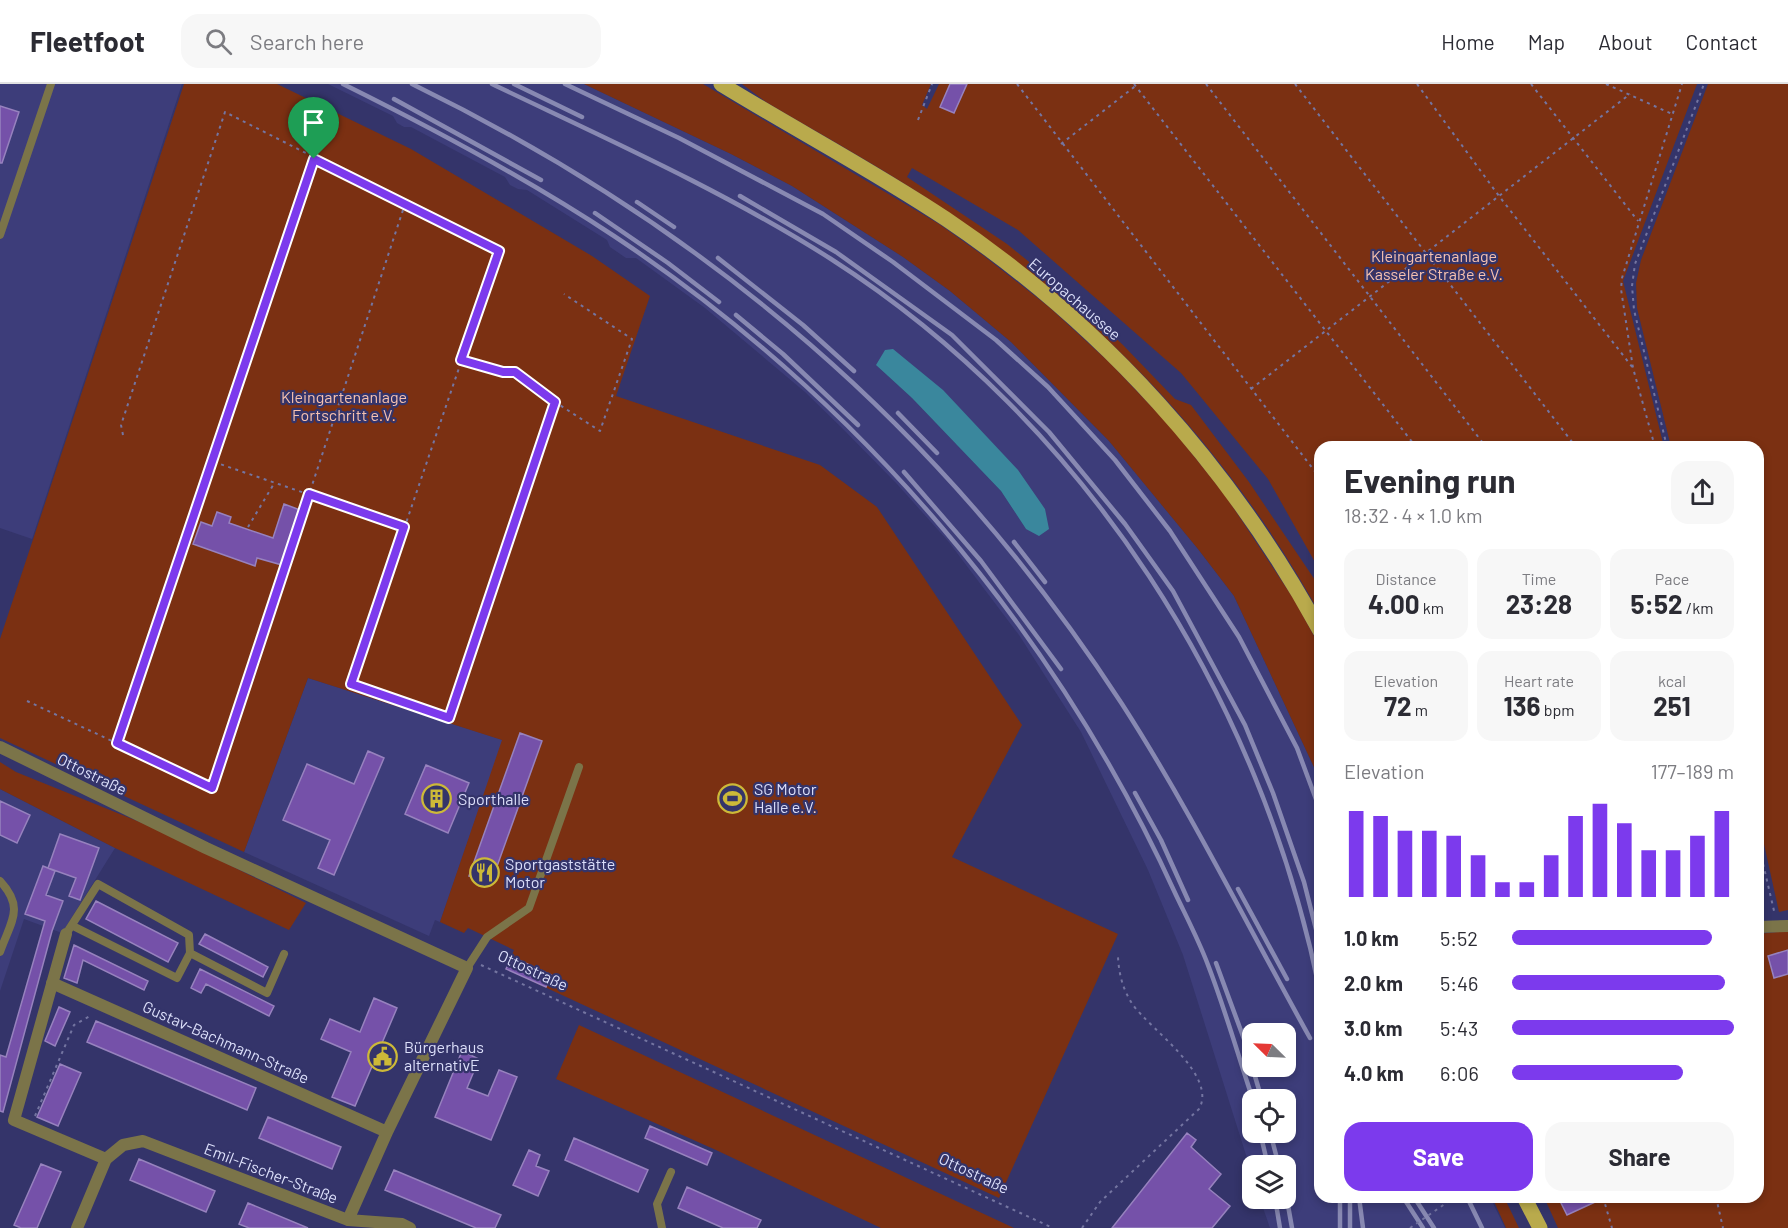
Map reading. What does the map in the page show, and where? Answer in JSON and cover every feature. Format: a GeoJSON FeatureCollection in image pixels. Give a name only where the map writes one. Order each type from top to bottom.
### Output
{"type":"FeatureCollection","features":[{"type":"Feature","properties":{"kind":"main road","name":"Europachaussee"},"geometry":{"type":"LineString","coordinates":[[721,84],[946,219],[1015,270],[1081,325],[1174,420],[1227,486],[1279,561],[1314,621]]}},
{"type":"Feature","properties":{"kind":"main road"},"geometry":{"type":"LineString","coordinates":[[1527,1203],[1540,1228]]}},
{"type":"Feature","properties":{"kind":"street","name":"Ottostraße"},"geometry":{"type":"LineString","coordinates":[[0,747],[206,848],[467,968]]}},
{"type":"Feature","properties":{"kind":"street"},"geometry":{"type":"LineString","coordinates":[[1764,927],[1783,926]]}},
{"type":"Feature","properties":{"kind":"street"},"geometry":{"type":"LineString","coordinates":[[70,930],[52,983],[14,1120],[106,1159],[77,1228]]}},
{"type":"Feature","properties":{"kind":"street"},"geometry":{"type":"LineString","coordinates":[[348,1220],[387,1132],[467,968]]}},
{"type":"Feature","properties":{"kind":"street","name":"Gustav-Bachmann-Straße"},"geometry":{"type":"LineString","coordinates":[[52,983],[387,1132]]}},
{"type":"Feature","properties":{"kind":"street","name":"Emil-Fischer-Straße"},"geometry":{"type":"LineString","coordinates":[[106,1159],[123,1145],[143,1141],[348,1220],[404,1227]]}},
{"type":"Feature","properties":{"kind":"lane"},"geometry":{"type":"LineString","coordinates":[[0,235],[51,84]]}},
{"type":"Feature","properties":{"kind":"lane"},"geometry":{"type":"LineString","coordinates":[[467,968],[487,937],[529,908],[579,767]]}},
{"type":"Feature","properties":{"kind":"lane"},"geometry":{"type":"LineString","coordinates":[[0,881],[12,893],[16,907],[0,952]]}},
{"type":"Feature","properties":{"kind":"lane"},"geometry":{"type":"LineString","coordinates":[[98,884],[189,935],[190,953],[177,978],[70,930],[98,884]]}},
{"type":"Feature","properties":{"kind":"lane"},"geometry":{"type":"LineString","coordinates":[[190,953],[267,993],[284,954]]}},
{"type":"Feature","properties":{"kind":"lane"},"geometry":{"type":"LineString","coordinates":[[662,1228],[657,1204],[671,1172]]}},
{"type":"Feature","properties":{"kind":"path"},"geometry":{"type":"LineString","coordinates":[[918,120],[932,84]]}},
{"type":"Feature","properties":{"kind":"path"},"geometry":{"type":"LineString","coordinates":[[1017,84],[1314,470]]}},
{"type":"Feature","properties":{"kind":"path"},"geometry":{"type":"LineString","coordinates":[[1206,84],[1481,441]]}},
{"type":"Feature","properties":{"kind":"path"},"geometry":{"type":"LineString","coordinates":[[1295,84],[1571,441]]}},
{"type":"Feature","properties":{"kind":"path"},"geometry":{"type":"LineString","coordinates":[[1417,84],[1499,196],[1633,368]]}},
{"type":"Feature","properties":{"kind":"path"},"geometry":{"type":"LineString","coordinates":[[1531,84],[1638,221]]}},
{"type":"Feature","properties":{"kind":"path"},"geometry":{"type":"LineString","coordinates":[[1606,84],[1672,114]]}},
{"type":"Feature","properties":{"kind":"path"},"geometry":{"type":"LineString","coordinates":[[1653,441],[1633,368],[1621,289],[1626,260],[1682,84]]}},
{"type":"Feature","properties":{"kind":"path"},"geometry":{"type":"LineString","coordinates":[[1666,441],[1634,310],[1632,286],[1635,264],[1704,84]]}},
{"type":"Feature","properties":{"kind":"path"},"geometry":{"type":"LineString","coordinates":[[1061,144],[1136,85],[1411,441]]}},
{"type":"Feature","properties":{"kind":"path"},"geometry":{"type":"LineString","coordinates":[[1251,389],[1630,94]]}},
{"type":"Feature","properties":{"kind":"path"},"geometry":{"type":"LineString","coordinates":[[123,435],[121,425],[225,112],[499,251],[351,684],[449,718],[555,402]]}},
{"type":"Feature","properties":{"kind":"path"},"geometry":{"type":"LineString","coordinates":[[117,743],[314,159]]}},
{"type":"Feature","properties":{"kind":"path"},"geometry":{"type":"LineString","coordinates":[[27,701],[212,788],[405,204]]}},
{"type":"Feature","properties":{"kind":"path"},"geometry":{"type":"LineString","coordinates":[[461,360],[503,372],[515,372],[555,402],[600,431],[632,339],[564,294]]}},
{"type":"Feature","properties":{"kind":"path"},"geometry":{"type":"LineString","coordinates":[[213,462],[404,527]]}},
{"type":"Feature","properties":{"kind":"path"},"geometry":{"type":"LineString","coordinates":[[249,527],[275,482]]}},
{"type":"Feature","properties":{"kind":"path"},"geometry":{"type":"LineString","coordinates":[[1764,862],[1783,926]]}},
{"type":"Feature","properties":{"kind":"path"},"geometry":{"type":"LineString","coordinates":[[1082,1228],[1100,1202],[1202,1103],[1201,1090],[1186,1059],[1175,1046],[1143,1018],[1132,1004],[1119,974],[1119,957]]}},
{"type":"Feature","properties":{"kind":"path","name":"Ottostraße"},"geometry":{"type":"LineString","coordinates":[[467,968],[483,965],[1053,1228]]}},
{"type":"Feature","properties":{"kind":"path"},"geometry":{"type":"LineString","coordinates":[[30,1127],[74,1025],[105,1006]]}},
{"type":"Feature","properties":{"kind":"path"},"geometry":{"type":"LineString","coordinates":[[1410,1228],[1446,1203]]}},
{"type":"Feature","properties":{"kind":"path"},"geometry":{"type":"LineString","coordinates":[[1605,1203],[1612,1228]]}},
{"type":"Feature","properties":{"kind":"path"},"geometry":{"type":"LineString","coordinates":[[1717,1203],[1723,1228]]}},
{"type":"Feature","properties":{"kind":"shaded area"},"geometry":{"type":"Polygon","coordinates":[[[0,84],[182,84],[32,539],[0,528],[0,84]]]}},
{"type":"Feature","properties":{"kind":"shaded area"},"geometry":{"type":"Polygon","coordinates":[[[328,84],[584,84],[731,154],[792,186],[903,257],[950,291],[1011,342],[1109,441],[1234,596],[1314,767],[1314,1203],[1493,1203],[1505,1228],[1270,1228],[1263,1209],[1296,1209],[1296,1155],[1246,1155],[1242,1143],[1296,1143],[1296,1089],[1242,1089],[1242,1142],[1183,955],[1148,870],[1081,732],[1019,635],[948,541],[897,484],[805,392],[705,308],[636,258],[626,258],[610,247],[607,240],[527,190],[510,185],[505,177],[411,127],[404,127],[397,123],[393,116],[328,84]],[[877,366],[912,398],[1001,491],[1026,529],[1045,509],[877,366]]]}},
{"type":"Feature","properties":{"kind":"shaded area"},"geometry":{"type":"Polygon","coordinates":[[[308,678],[503,740],[440,922],[435,920],[429,936],[244,852],[308,678]]]}},
{"type":"Feature","properties":{"kind":"shaded area"},"geometry":{"type":"Polygon","coordinates":[[[0,789],[115,848],[62,933],[24,919],[0,991],[0,789]]]}},
{"type":"Feature","properties":{"kind":"green space","name":"Kleingartenanlage Fortschritt e.V."},"geometry":{"type":"Polygon","coordinates":[[[184,84],[277,84],[411,149],[592,256],[650,296],[616,396],[820,465],[877,507],[1022,725],[952,857],[1118,934],[999,1198],[506,969],[514,950],[468,928],[464,933],[440,922],[502,740],[308,678],[244,852],[0,738],[0,639],[184,84]]]}},
{"type":"Feature","properties":{"kind":"green space"},"geometry":{"type":"Polygon","coordinates":[[[584,84],[703,84],[939,224],[1049,307],[1110,363],[1169,425],[1225,495],[1295,601],[1314,636],[1314,767],[1234,596],[1109,441],[1011,342],[950,291],[903,257],[792,186],[731,154],[584,84]]]}},
{"type":"Feature","properties":{"kind":"green space","name":"Kleingartenanlage Kasseler Straße e.V."},"geometry":{"type":"Polygon","coordinates":[[[742,84],[931,84],[922,105],[927,109],[939,84],[1697,84],[1623,281],[1663,441],[1314,441],[1314,560],[1268,479],[1181,373],[1018,230],[912,168],[907,177],[1007,244],[1075,299],[1175,399],[1191,405],[1249,482],[1314,579],[1314,604],[1285,554],[1246,497],[1204,443],[1158,391],[1058,295],[1004,252],[926,197],[766,102],[742,84]]]}},
{"type":"Feature","properties":{"kind":"green space"},"geometry":{"type":"Polygon","coordinates":[[[1708,84],[1788,84],[1788,910],[1779,912],[1764,844],[1764,441],[1670,441],[1637,308],[1636,283],[1641,260],[1708,84]]]}},
{"type":"Feature","properties":{"kind":"green space"},"geometry":{"type":"Polygon","coordinates":[[[0,762],[16,772],[157,829],[306,903],[289,930],[115,848],[0,789],[0,762]]]}},
{"type":"Feature","properties":{"kind":"green space"},"geometry":{"type":"Polygon","coordinates":[[[1788,931],[1788,1228],[1558,1228],[1547,1203],[1764,1203],[1764,933],[1788,931]]]}},
{"type":"Feature","properties":{"kind":"green space"},"geometry":{"type":"Polygon","coordinates":[[[579,1025],[1014,1228],[881,1228],[716,1150],[556,1079],[579,1025]]]}},
{"type":"Feature","properties":{"kind":"green space"},"geometry":{"type":"Polygon","coordinates":[[[1495,1203],[1507,1203],[1519,1228],[1506,1228],[1495,1203]]]}},
{"type":"Feature","properties":{"kind":"water"},"geometry":{"type":"Polygon","coordinates":[[[893,349],[943,390],[1018,470],[1045,509],[1049,529],[1039,536],[1026,529],[1001,491],[912,398],[876,365],[885,350],[893,349]]]}},
{"type":"Feature","properties":{"kind":"building"},"geometry":{"type":"Polygon","coordinates":[[[950,84],[967,84],[954,113],[940,107],[950,84]]]}},
{"type":"Feature","properties":{"kind":"building"},"geometry":{"type":"Polygon","coordinates":[[[0,106],[19,112],[2,163],[0,163],[0,106]]]}},
{"type":"Feature","properties":{"kind":"building"},"geometry":{"type":"Polygon","coordinates":[[[284,504],[300,510],[282,565],[257,558],[255,566],[193,544],[201,522],[212,526],[217,512],[231,517],[229,523],[273,538],[284,504]]]}},
{"type":"Feature","properties":{"kind":"building"},"geometry":{"type":"Polygon","coordinates":[[[520,733],[542,741],[491,883],[469,876],[520,733]]]}},
{"type":"Feature","properties":{"kind":"building"},"geometry":{"type":"Polygon","coordinates":[[[368,751],[384,758],[334,875],[318,868],[330,840],[283,820],[307,764],[354,784],[368,751]]]}},
{"type":"Feature","properties":{"kind":"building","name":"Sporthalle"},"geometry":{"type":"Polygon","coordinates":[[[426,765],[469,783],[448,833],[405,814],[426,765]]]}},
{"type":"Feature","properties":{"kind":"building"},"geometry":{"type":"Polygon","coordinates":[[[0,801],[30,815],[17,843],[0,835],[0,801]]]}},
{"type":"Feature","properties":{"kind":"building"},"geometry":{"type":"Polygon","coordinates":[[[60,834],[99,848],[80,900],[69,896],[76,878],[48,868],[60,834]]]}},
{"type":"Feature","properties":{"kind":"building"},"geometry":{"type":"Polygon","coordinates":[[[43,866],[55,871],[46,895],[63,901],[52,931],[3,1112],[0,1111],[0,1055],[6,1057],[45,921],[25,914],[43,866]]]}},
{"type":"Feature","properties":{"kind":"building"},"geometry":{"type":"Polygon","coordinates":[[[96,901],[178,943],[168,962],[86,919],[96,901]]]}},
{"type":"Feature","properties":{"kind":"building"},"geometry":{"type":"Polygon","coordinates":[[[205,934],[268,967],[263,977],[199,944],[205,934]]]}},
{"type":"Feature","properties":{"kind":"building"},"geometry":{"type":"Polygon","coordinates":[[[74,945],[148,981],[144,990],[83,960],[77,983],[64,978],[74,945]]]}},
{"type":"Feature","properties":{"kind":"building"},"geometry":{"type":"Polygon","coordinates":[[[1788,950],[1788,974],[1774,978],[1768,956],[1788,950]]]}},
{"type":"Feature","properties":{"kind":"building"},"geometry":{"type":"Polygon","coordinates":[[[512,957],[551,975],[546,987],[506,969],[512,957]]]}},
{"type":"Feature","properties":{"kind":"building"},"geometry":{"type":"Polygon","coordinates":[[[200,969],[274,1006],[269,1016],[206,984],[201,993],[191,988],[200,969]]]}},
{"type":"Feature","properties":{"kind":"building"},"geometry":{"type":"Polygon","coordinates":[[[374,998],[397,1008],[355,1106],[332,1097],[351,1052],[321,1039],[330,1019],[360,1032],[374,998]]]}},
{"type":"Feature","properties":{"kind":"building"},"geometry":{"type":"Polygon","coordinates":[[[59,1007],[70,1012],[55,1046],[45,1041],[59,1007]]]}},
{"type":"Feature","properties":{"kind":"building"},"geometry":{"type":"Polygon","coordinates":[[[96,1021],[256,1088],[247,1110],[87,1042],[96,1021]]]}},
{"type":"Feature","properties":{"kind":"building"},"geometry":{"type":"Polygon","coordinates":[[[462,1051],[479,1059],[467,1088],[488,1096],[499,1070],[517,1077],[491,1140],[435,1117],[462,1051]]]}},
{"type":"Feature","properties":{"kind":"building"},"geometry":{"type":"Polygon","coordinates":[[[60,1064],[81,1073],[58,1126],[37,1117],[60,1064]]]}},
{"type":"Feature","properties":{"kind":"building"},"geometry":{"type":"Polygon","coordinates":[[[268,1117],[341,1147],[332,1169],[259,1138],[268,1117]]]}},
{"type":"Feature","properties":{"kind":"building"},"geometry":{"type":"Polygon","coordinates":[[[650,1126],[712,1153],[707,1165],[645,1138],[650,1126]]]}},
{"type":"Feature","properties":{"kind":"building"},"geometry":{"type":"Polygon","coordinates":[[[1187,1133],[1196,1140],[1191,1147],[1221,1174],[1209,1189],[1230,1206],[1212,1228],[1112,1228],[1187,1133]]]}},
{"type":"Feature","properties":{"kind":"building"},"geometry":{"type":"Polygon","coordinates":[[[574,1138],[648,1170],[638,1192],[565,1160],[574,1138]]]}},
{"type":"Feature","properties":{"kind":"building"},"geometry":{"type":"Polygon","coordinates":[[[529,1150],[540,1155],[536,1166],[549,1171],[538,1196],[513,1185],[529,1150]]]}},
{"type":"Feature","properties":{"kind":"building"},"geometry":{"type":"Polygon","coordinates":[[[139,1159],[215,1191],[206,1212],[130,1180],[139,1159]]]}},
{"type":"Feature","properties":{"kind":"building"},"geometry":{"type":"Polygon","coordinates":[[[41,1164],[61,1172],[37,1228],[21,1228],[14,1225],[41,1164]]]}},
{"type":"Feature","properties":{"kind":"building"},"geometry":{"type":"Polygon","coordinates":[[[394,1170],[501,1215],[495,1228],[476,1228],[385,1190],[394,1170]]]}},
{"type":"Feature","properties":{"kind":"building"},"geometry":{"type":"Polygon","coordinates":[[[687,1187],[761,1220],[757,1228],[723,1228],[678,1208],[687,1187]]]}},
{"type":"Feature","properties":{"kind":"building"},"geometry":{"type":"Polygon","coordinates":[[[248,1203],[308,1228],[249,1228],[239,1224],[248,1203]]]}},
{"type":"Feature","properties":{"kind":"building"},"geometry":{"type":"Polygon","coordinates":[[[1561,1203],[1593,1203],[1567,1215],[1561,1203]]]}},
{"type":"Feature","properties":{"kind":"railway"},"geometry":{"type":"LineString","coordinates":[[343,84],[515,175],[614,236],[703,300],[788,370],[867,446],[941,526],[1009,612],[1071,703],[1127,797],[1204,956],[1249,1089]]}},
{"type":"Feature","properties":{"kind":"railway"},"geometry":{"type":"LineString","coordinates":[[412,84],[520,140],[622,203],[719,271],[810,344],[896,425],[977,511],[1052,604],[1122,704],[1195,827],[1310,1038]]}},
{"type":"Feature","properties":{"kind":"railway"},"geometry":{"type":"LineString","coordinates":[[492,84],[707,188],[831,259],[923,325],[1007,401],[1082,485],[1149,576],[1206,673],[1254,776],[1292,882],[1314,968]]}},
{"type":"Feature","properties":{"kind":"railway"},"geometry":{"type":"LineString","coordinates":[[514,84],[582,117]]}},
{"type":"Feature","properties":{"kind":"railway"},"geometry":{"type":"LineString","coordinates":[[565,84],[679,138],[823,214],[893,262],[996,340],[1048,387],[1115,460],[1170,531],[1239,637],[1297,748],[1314,794]]}},
{"type":"Feature","properties":{"kind":"railway"},"geometry":{"type":"LineString","coordinates":[[394,99],[541,180]]}},
{"type":"Feature","properties":{"kind":"railway"},"geometry":{"type":"LineString","coordinates":[[740,196],[836,252],[952,335],[1049,432],[1125,524],[1173,591],[1245,725],[1273,793],[1304,882],[1314,921]]}},
{"type":"Feature","properties":{"kind":"railway"},"geometry":{"type":"LineString","coordinates":[[637,202],[674,227]]}},
{"type":"Feature","properties":{"kind":"railway"},"geometry":{"type":"LineString","coordinates":[[595,213],[668,263],[719,302]]}},
{"type":"Feature","properties":{"kind":"railway"},"geometry":{"type":"LineString","coordinates":[[718,258],[803,325],[854,371]]}},
{"type":"Feature","properties":{"kind":"railway"},"geometry":{"type":"LineString","coordinates":[[736,315],[783,354],[858,425]]}},
{"type":"Feature","properties":{"kind":"railway"},"geometry":{"type":"LineString","coordinates":[[898,413],[937,453]]}},
{"type":"Feature","properties":{"kind":"railway"},"geometry":{"type":"LineString","coordinates":[[904,472],[981,561],[1061,669]]}},
{"type":"Feature","properties":{"kind":"railway"},"geometry":{"type":"LineString","coordinates":[[1014,542],[1045,582]]}},
{"type":"Feature","properties":{"kind":"railway"},"geometry":{"type":"LineString","coordinates":[[1135,793],[1161,840],[1188,900]]}},
{"type":"Feature","properties":{"kind":"railway"},"geometry":{"type":"LineString","coordinates":[[1238,889],[1287,979]]}},
{"type":"Feature","properties":{"kind":"railway"},"geometry":{"type":"LineString","coordinates":[[1216,963],[1244,1039],[1259,1089]]}},
{"type":"Feature","properties":{"kind":"railway"},"geometry":{"type":"LineString","coordinates":[[1263,1143],[1265,1155]]}},
{"type":"Feature","properties":{"kind":"railway"},"geometry":{"type":"LineString","coordinates":[[1273,1143],[1276,1155]]}},
{"type":"Feature","properties":{"kind":"railway"},"geometry":{"type":"LineString","coordinates":[[1340,1203],[1340,1228]]}},
{"type":"Feature","properties":{"kind":"railway"},"geometry":{"type":"LineString","coordinates":[[1350,1203],[1350,1228]]}},
{"type":"Feature","properties":{"kind":"railway"},"geometry":{"type":"LineString","coordinates":[[1360,1203],[1363,1228]]}},
{"type":"Feature","properties":{"kind":"railway"},"geometry":{"type":"LineString","coordinates":[[1407,1203],[1423,1228]]}},
{"type":"Feature","properties":{"kind":"railway"},"geometry":{"type":"LineString","coordinates":[[1418,1203],[1434,1228]]}},
{"type":"Feature","properties":{"kind":"railway"},"geometry":{"type":"LineString","coordinates":[[1470,1203],[1482,1228]]}},
{"type":"Feature","properties":{"kind":"railway"},"geometry":{"type":"LineString","coordinates":[[1277,1209],[1280,1228]]}},
{"type":"Feature","properties":{"kind":"railway"},"geometry":{"type":"LineString","coordinates":[[1289,1209],[1292,1228]]}},
{"type":"Feature","properties":{"kind":"place","name":"SG Motor Halle e.V."},"geometry":{"type":"Point","coordinates":[733,798]}},
{"type":"Feature","properties":{"kind":"place","name":"Sporthalle"},"geometry":{"type":"Point","coordinates":[437,799]}},
{"type":"Feature","properties":{"kind":"place","name":"Sportgaststätte Motor"},"geometry":{"type":"Point","coordinates":[484,873]}},
{"type":"Feature","properties":{"kind":"place","name":"Bürgerhaus alternativE"},"geometry":{"type":"Point","coordinates":[383,1056]}},
{"type":"Feature","properties":{"kind":"route"},"geometry":{"type":"LineString","coordinates":[[314,159],[499,251],[461,360],[503,372],[515,372],[555,402],[449,718],[351,684],[404,527],[309,494],[212,788],[117,743],[314,159]]}}]}
